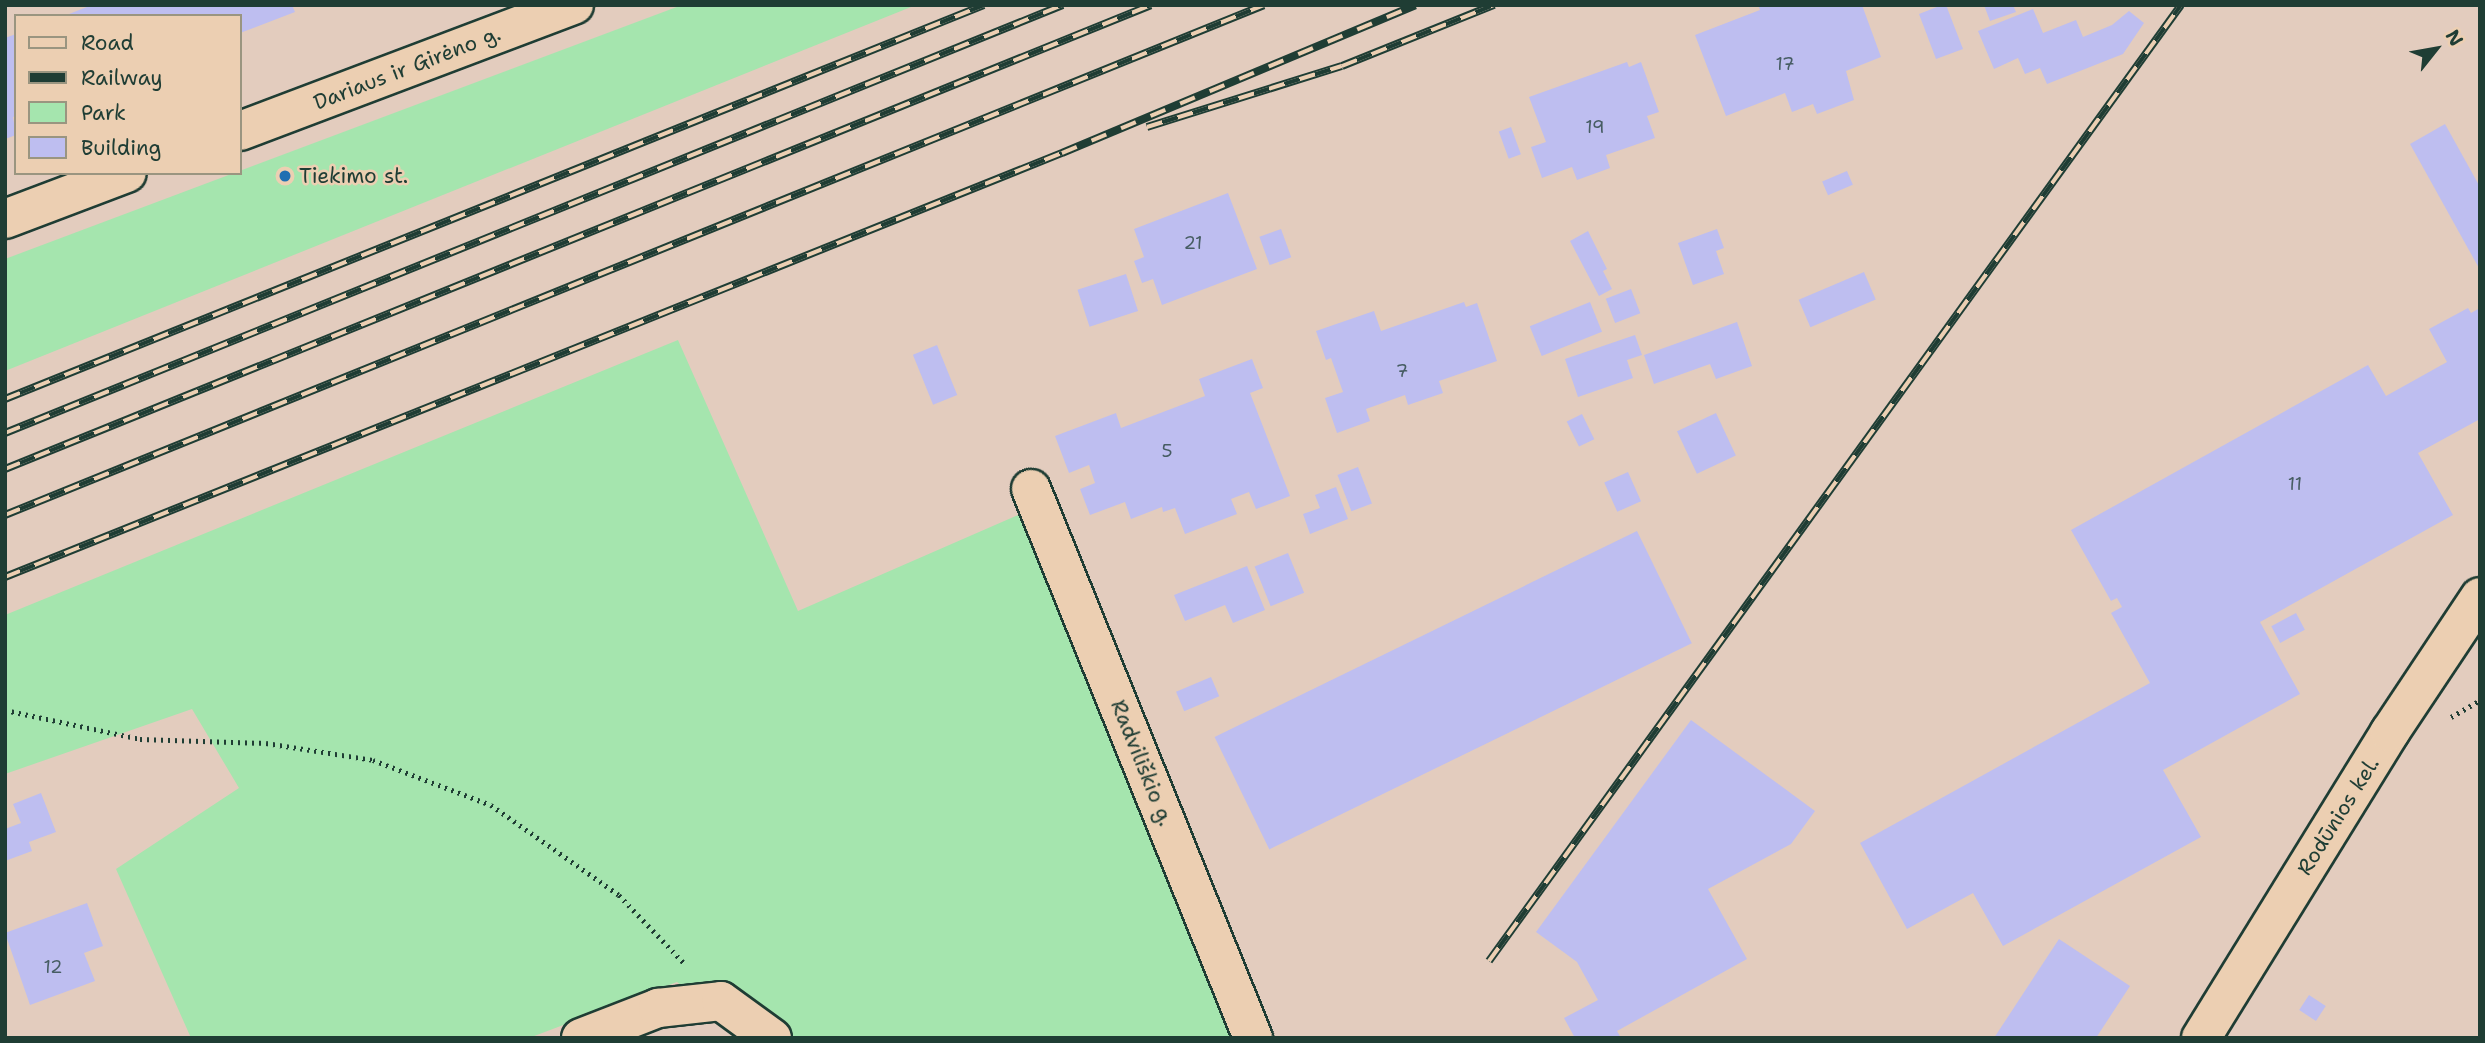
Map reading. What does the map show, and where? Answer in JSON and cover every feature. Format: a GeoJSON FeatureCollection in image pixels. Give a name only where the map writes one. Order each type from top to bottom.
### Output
{"type":"FeatureCollection","features":[{"type":"Feature","properties":{"kind":"street","name":"Dariaus ir Girėno g."},"geometry":{"type":"LineString","coordinates":[[242,130],[574,5]]}},
{"type":"Feature","properties":{"kind":"street"},"geometry":{"type":"LineString","coordinates":[[5,219],[122,175]]}},
{"type":"Feature","properties":{"kind":"street","name":"Radviliškio g."},"geometry":{"type":"LineString","coordinates":[[1031,489],[1253,1038]]}},
{"type":"Feature","properties":{"kind":"street","name":"Rodūnios kel."},"geometry":{"type":"LineString","coordinates":[[2201,1038],[2390,732],[2480,597]]}},
{"type":"Feature","properties":{"kind":"street"},"geometry":{"type":"LineString","coordinates":[[581,1038],[658,1008],[721,1001],[772,1038]]}},
{"type":"Feature","properties":{"kind":"path"},"geometry":{"type":"LineString","coordinates":[[5,710],[140,738],[266,743],[373,760],[491,805],[619,895],[721,1001]]}},
{"type":"Feature","properties":{"kind":"green space"},"geometry":{"type":"Polygon","coordinates":[[[682,5],[916,5],[5,371],[5,259],[229,175],[242,175],[242,170],[682,5]]]}},
{"type":"Feature","properties":{"kind":"green space"},"geometry":{"type":"Polygon","coordinates":[[[678,340],[798,611],[1025,512],[1234,1038],[745,1038],[677,982],[529,1038],[191,1038],[116,869],[239,788],[192,709],[5,774],[5,615],[678,340]]]}},
{"type":"Feature","properties":{"kind":"building"},"geometry":{"type":"Polygon","coordinates":[[[92,5],[292,5],[295,12],[242,32],[242,14],[69,14],[92,5]]]}},
{"type":"Feature","properties":{"kind":"building"},"geometry":{"type":"Polygon","coordinates":[[[1758,5],[1862,5],[1881,57],[1846,71],[1854,100],[1817,114],[1813,104],[1792,112],[1785,93],[1726,116],[1695,35],[1760,10],[1758,5]]]}},
{"type":"Feature","properties":{"kind":"building"},"geometry":{"type":"Polygon","coordinates":[[[1946,5],[1963,49],[1936,59],[1919,14],[1946,5]]]}},
{"type":"Feature","properties":{"kind":"building"},"geometry":{"type":"Polygon","coordinates":[[[1984,5],[2013,5],[2016,12],[1990,21],[1984,5]]]}},
{"type":"Feature","properties":{"kind":"building"},"geometry":{"type":"Polygon","coordinates":[[[2033,9],[2043,33],[2076,20],[2083,37],[2112,25],[2129,11],[2144,23],[2123,54],[2047,84],[2040,68],[2025,74],[2018,58],[1994,69],[1978,31],[2033,9]]]}},
{"type":"Feature","properties":{"kind":"building"},"geometry":{"type":"Polygon","coordinates":[[[14,35],[14,136],[5,139],[5,38],[14,35]]]}},
{"type":"Feature","properties":{"kind":"building"},"geometry":{"type":"Polygon","coordinates":[[[1627,62],[1629,67],[1641,62],[1659,112],[1647,116],[1655,138],[1606,155],[1610,168],[1577,180],[1572,167],[1542,178],[1531,147],[1546,142],[1529,97],[1627,62]]]}},
{"type":"Feature","properties":{"kind":"building"},"geometry":{"type":"Polygon","coordinates":[[[2445,124],[2480,187],[2480,270],[2410,144],[2445,124]]]}},
{"type":"Feature","properties":{"kind":"building"},"geometry":{"type":"Polygon","coordinates":[[[1511,127],[1521,154],[1509,159],[1499,131],[1511,127]]]}},
{"type":"Feature","properties":{"kind":"building"},"geometry":{"type":"Polygon","coordinates":[[[1847,171],[1853,185],[1828,195],[1822,182],[1847,171]]]}},
{"type":"Feature","properties":{"kind":"building"},"geometry":{"type":"Polygon","coordinates":[[[1228,193],[1257,269],[1162,305],[1153,279],[1142,283],[1134,261],[1144,257],[1134,229],[1228,193]]]}},
{"type":"Feature","properties":{"kind":"building"},"geometry":{"type":"Polygon","coordinates":[[[1281,229],[1291,257],[1270,265],[1259,237],[1281,229]]]}},
{"type":"Feature","properties":{"kind":"building"},"geometry":{"type":"Polygon","coordinates":[[[1717,229],[1724,248],[1716,251],[1724,274],[1693,285],[1678,243],[1717,229]]]}},
{"type":"Feature","properties":{"kind":"building"},"geometry":{"type":"Polygon","coordinates":[[[1588,231],[1607,269],[1603,271],[1612,289],[1599,296],[1570,241],[1588,231]]]}},
{"type":"Feature","properties":{"kind":"building"},"geometry":{"type":"Polygon","coordinates":[[[1864,272],[1876,300],[1810,327],[1799,300],[1864,272]]]}},
{"type":"Feature","properties":{"kind":"building"},"geometry":{"type":"Polygon","coordinates":[[[1126,274],[1138,311],[1090,327],[1077,290],[1126,274]]]}},
{"type":"Feature","properties":{"kind":"building"},"geometry":{"type":"Polygon","coordinates":[[[1631,289],[1640,313],[1615,323],[1606,299],[1631,289]]]}},
{"type":"Feature","properties":{"kind":"building"},"geometry":{"type":"Polygon","coordinates":[[[1464,302],[1466,307],[1477,303],[1497,361],[1439,381],[1443,393],[1408,405],[1405,395],[1366,409],[1370,421],[1337,433],[1325,398],[1343,392],[1331,358],[1326,360],[1316,331],[1374,311],[1381,331],[1464,302]]]}},
{"type":"Feature","properties":{"kind":"building"},"geometry":{"type":"Polygon","coordinates":[[[1590,302],[1602,332],[1542,356],[1530,326],[1590,302]]]}},
{"type":"Feature","properties":{"kind":"building"},"geometry":{"type":"Polygon","coordinates":[[[2468,308],[2471,313],[2480,308],[2480,419],[2418,453],[2453,515],[2260,622],[2300,694],[2163,770],[2201,837],[2003,946],[1973,893],[1907,929],[1860,843],[2150,683],[2111,613],[2122,607],[2117,598],[2111,601],[2071,530],[2368,365],[2386,396],[2447,362],[2429,329],[2468,308]]]}},
{"type":"Feature","properties":{"kind":"building"},"geometry":{"type":"Polygon","coordinates":[[[1737,322],[1752,366],[1716,379],[1710,364],[1654,384],[1644,355],[1737,322]]]}},
{"type":"Feature","properties":{"kind":"building"},"geometry":{"type":"Polygon","coordinates":[[[1635,335],[1642,355],[1627,360],[1633,378],[1578,397],[1565,359],[1635,335]]]}},
{"type":"Feature","properties":{"kind":"building"},"geometry":{"type":"Polygon","coordinates":[[[937,345],[957,395],[933,405],[913,355],[937,345]]]}},
{"type":"Feature","properties":{"kind":"building"},"geometry":{"type":"Polygon","coordinates":[[[1252,359],[1263,388],[1250,393],[1290,496],[1256,509],[1249,492],[1231,499],[1237,514],[1185,534],[1175,508],[1163,512],[1162,507],[1131,519],[1125,502],[1090,515],[1080,489],[1095,483],[1089,465],[1069,473],[1055,436],[1116,413],[1121,428],[1205,396],[1199,379],[1252,359]]]}},
{"type":"Feature","properties":{"kind":"building"},"geometry":{"type":"Polygon","coordinates":[[[1716,413],[1736,456],[1697,474],[1677,431],[1716,413]]]}},
{"type":"Feature","properties":{"kind":"building"},"geometry":{"type":"Polygon","coordinates":[[[1582,414],[1594,439],[1579,447],[1567,421],[1582,414]]]}},
{"type":"Feature","properties":{"kind":"building"},"geometry":{"type":"Polygon","coordinates":[[[1358,467],[1372,503],[1351,511],[1337,475],[1358,467]]]}},
{"type":"Feature","properties":{"kind":"building"},"geometry":{"type":"Polygon","coordinates":[[[1628,472],[1641,501],[1617,512],[1604,483],[1628,472]]]}},
{"type":"Feature","properties":{"kind":"building"},"geometry":{"type":"Polygon","coordinates":[[[1336,487],[1348,519],[1310,534],[1303,514],[1320,508],[1315,495],[1336,487]]]}},
{"type":"Feature","properties":{"kind":"building"},"geometry":{"type":"Polygon","coordinates":[[[1637,531],[1692,643],[1269,849],[1215,737],[1637,531]]]}},
{"type":"Feature","properties":{"kind":"building"},"geometry":{"type":"Polygon","coordinates":[[[1288,553],[1304,593],[1271,606],[1255,566],[1288,553]]]}},
{"type":"Feature","properties":{"kind":"building"},"geometry":{"type":"Polygon","coordinates":[[[1247,566],[1265,610],[1233,623],[1225,605],[1185,621],[1174,595],[1247,566]]]}},
{"type":"Feature","properties":{"kind":"building"},"geometry":{"type":"Polygon","coordinates":[[[2296,613],[2305,630],[2280,643],[2271,626],[2296,613]]]}},
{"type":"Feature","properties":{"kind":"building"},"geometry":{"type":"Polygon","coordinates":[[[1211,677],[1219,696],[1184,711],[1176,692],[1211,677]]]}},
{"type":"Feature","properties":{"kind":"building"},"geometry":{"type":"Polygon","coordinates":[[[1691,720],[1815,811],[1791,844],[1708,889],[1747,959],[1617,1031],[1621,1038],[1575,1038],[1564,1018],[1598,1000],[1577,962],[1536,932],[1691,720]]]}},
{"type":"Feature","properties":{"kind":"building"},"geometry":{"type":"Polygon","coordinates":[[[41,793],[56,832],[29,842],[32,851],[5,861],[5,829],[21,823],[13,804],[41,793]]]}},
{"type":"Feature","properties":{"kind":"building"},"geometry":{"type":"Polygon","coordinates":[[[87,903],[103,946],[84,953],[95,981],[30,1005],[5,933],[87,903]]]}},
{"type":"Feature","properties":{"kind":"building"},"geometry":{"type":"Polygon","coordinates":[[[2059,939],[2130,986],[2096,1038],[1994,1038],[2059,939]]]}},
{"type":"Feature","properties":{"kind":"building"},"geometry":{"type":"Polygon","coordinates":[[[2309,995],[2326,1006],[2316,1021],[2299,1010],[2309,995]]]}},
{"type":"Feature","properties":{"kind":"railway"},"geometry":{"type":"LineString","coordinates":[[5,399],[984,5]]}},
{"type":"Feature","properties":{"kind":"railway"},"geometry":{"type":"LineString","coordinates":[[5,433],[1063,5]]}},
{"type":"Feature","properties":{"kind":"railway"},"geometry":{"type":"LineString","coordinates":[[5,469],[1151,5]]}},
{"type":"Feature","properties":{"kind":"railway"},"geometry":{"type":"LineString","coordinates":[[5,515],[1264,5]]}},
{"type":"Feature","properties":{"kind":"railway"},"geometry":{"type":"LineString","coordinates":[[5,577],[1062,153],[1415,5]]}},
{"type":"Feature","properties":{"kind":"railway"},"geometry":{"type":"LineString","coordinates":[[1147,127],[1342,66],[1494,5]]}},
{"type":"Feature","properties":{"kind":"railway"},"geometry":{"type":"LineString","coordinates":[[1489,961],[2181,5]]}},
{"type":"Feature","properties":{"kind":"place","name":"Tiekimo st."},"geometry":{"type":"Point","coordinates":[285,176]}}]}
